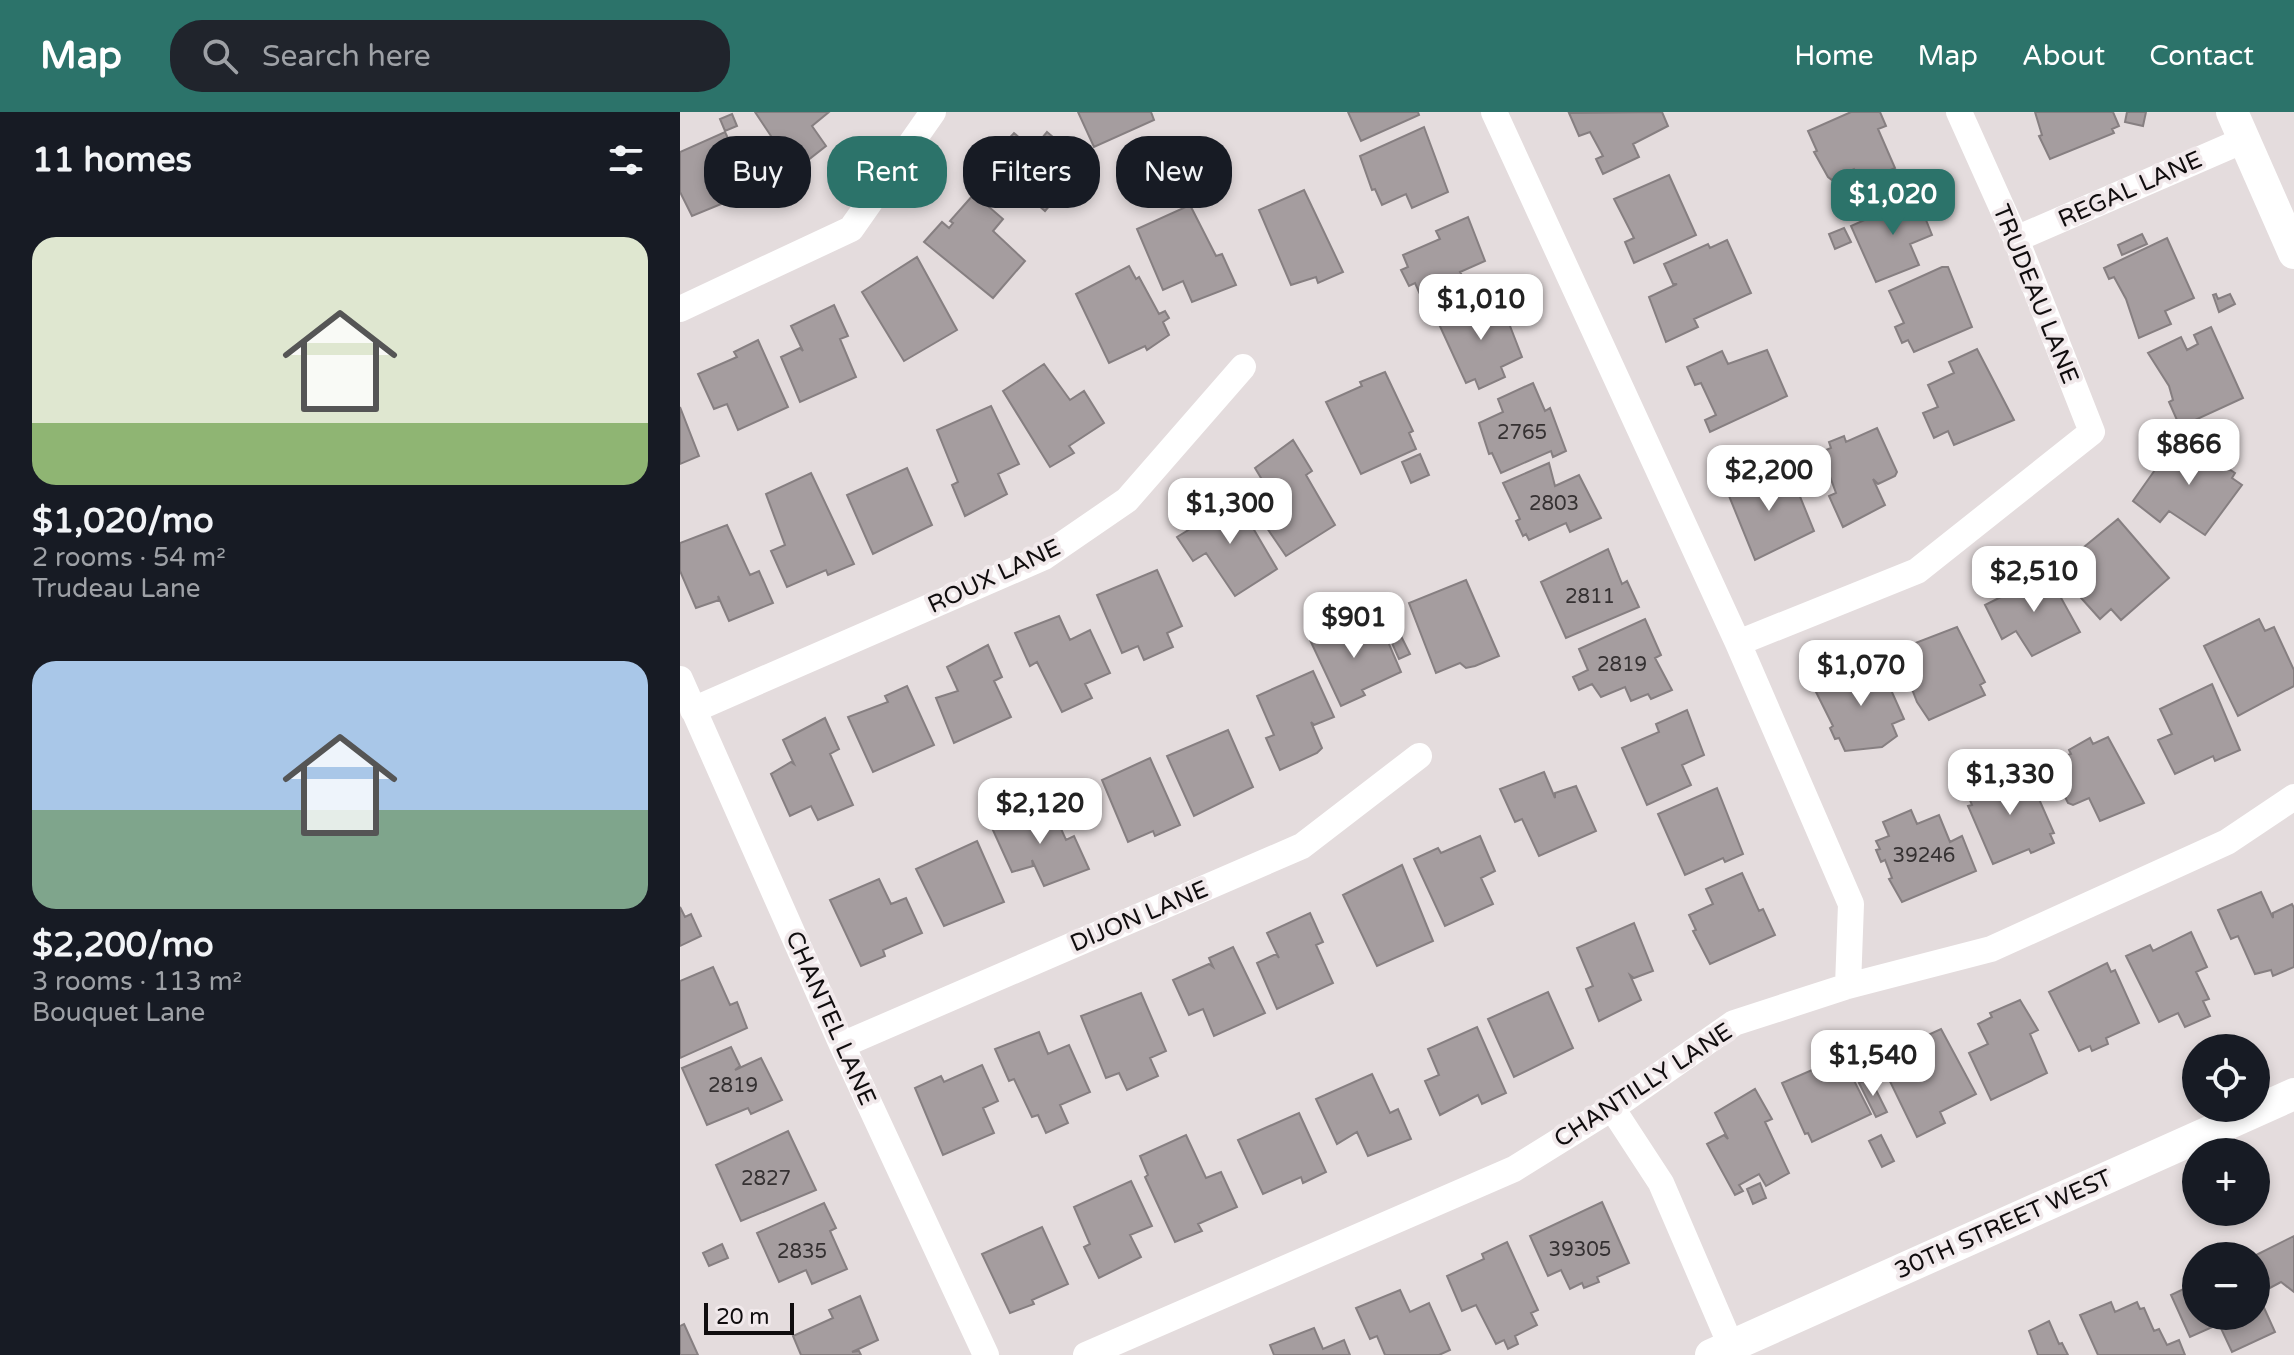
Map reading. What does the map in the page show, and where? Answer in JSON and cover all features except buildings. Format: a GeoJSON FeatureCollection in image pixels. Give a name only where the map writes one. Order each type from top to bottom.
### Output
{"type":"FeatureCollection","features":[{"type":"Feature","properties":{"kind":"street"},"geometry":{"type":"LineString","coordinates":[[680,309],[851,229],[933,112]]}},
{"type":"Feature","properties":{"kind":"street"},"geometry":{"type":"LineString","coordinates":[[1494,112],[1738,643],[1851,904],[1848,986]]}},
{"type":"Feature","properties":{"kind":"street","name":"TRUDEAU LANE"},"geometry":{"type":"LineString","coordinates":[[1738,643],[1917,571],[2092,432],[2016,239],[1959,112]]}},
{"type":"Feature","properties":{"kind":"street"},"geometry":{"type":"LineString","coordinates":[[2238,126],[2294,253]]}},
{"type":"Feature","properties":{"kind":"street","name":"REGAL LANE"},"geometry":{"type":"LineString","coordinates":[[2016,239],[2238,126]]}},
{"type":"Feature","properties":{"kind":"street","name":"ROUX LANE"},"geometry":{"type":"LineString","coordinates":[[693,710],[1044,557],[1127,500],[1243,367]]}},
{"type":"Feature","properties":{"kind":"street","name":"CHANTEL LANE"},"geometry":{"type":"LineString","coordinates":[[680,679],[842,1045],[986,1355]]}},
{"type":"Feature","properties":{"kind":"street","name":"DIJON LANE"},"geometry":{"type":"LineString","coordinates":[[842,1045],[1302,846],[1419,756]]}},
{"type":"Feature","properties":{"kind":"street","name":"CHANTILLY LANE"},"geometry":{"type":"LineString","coordinates":[[1086,1355],[1514,1169],[1612,1108],[1734,1023],[1848,986],[1991,949],[2227,842],[2294,797]]}},
{"type":"Feature","properties":{"kind":"street","name":"30TH STREET WEST"},"geometry":{"type":"LineString","coordinates":[[1726,1352],[2294,1094]]}},
{"type":"Feature","properties":{"kind":"street"},"geometry":{"type":"LineString","coordinates":[[1612,1108],[1661,1183],[1726,1352]]}}]}
